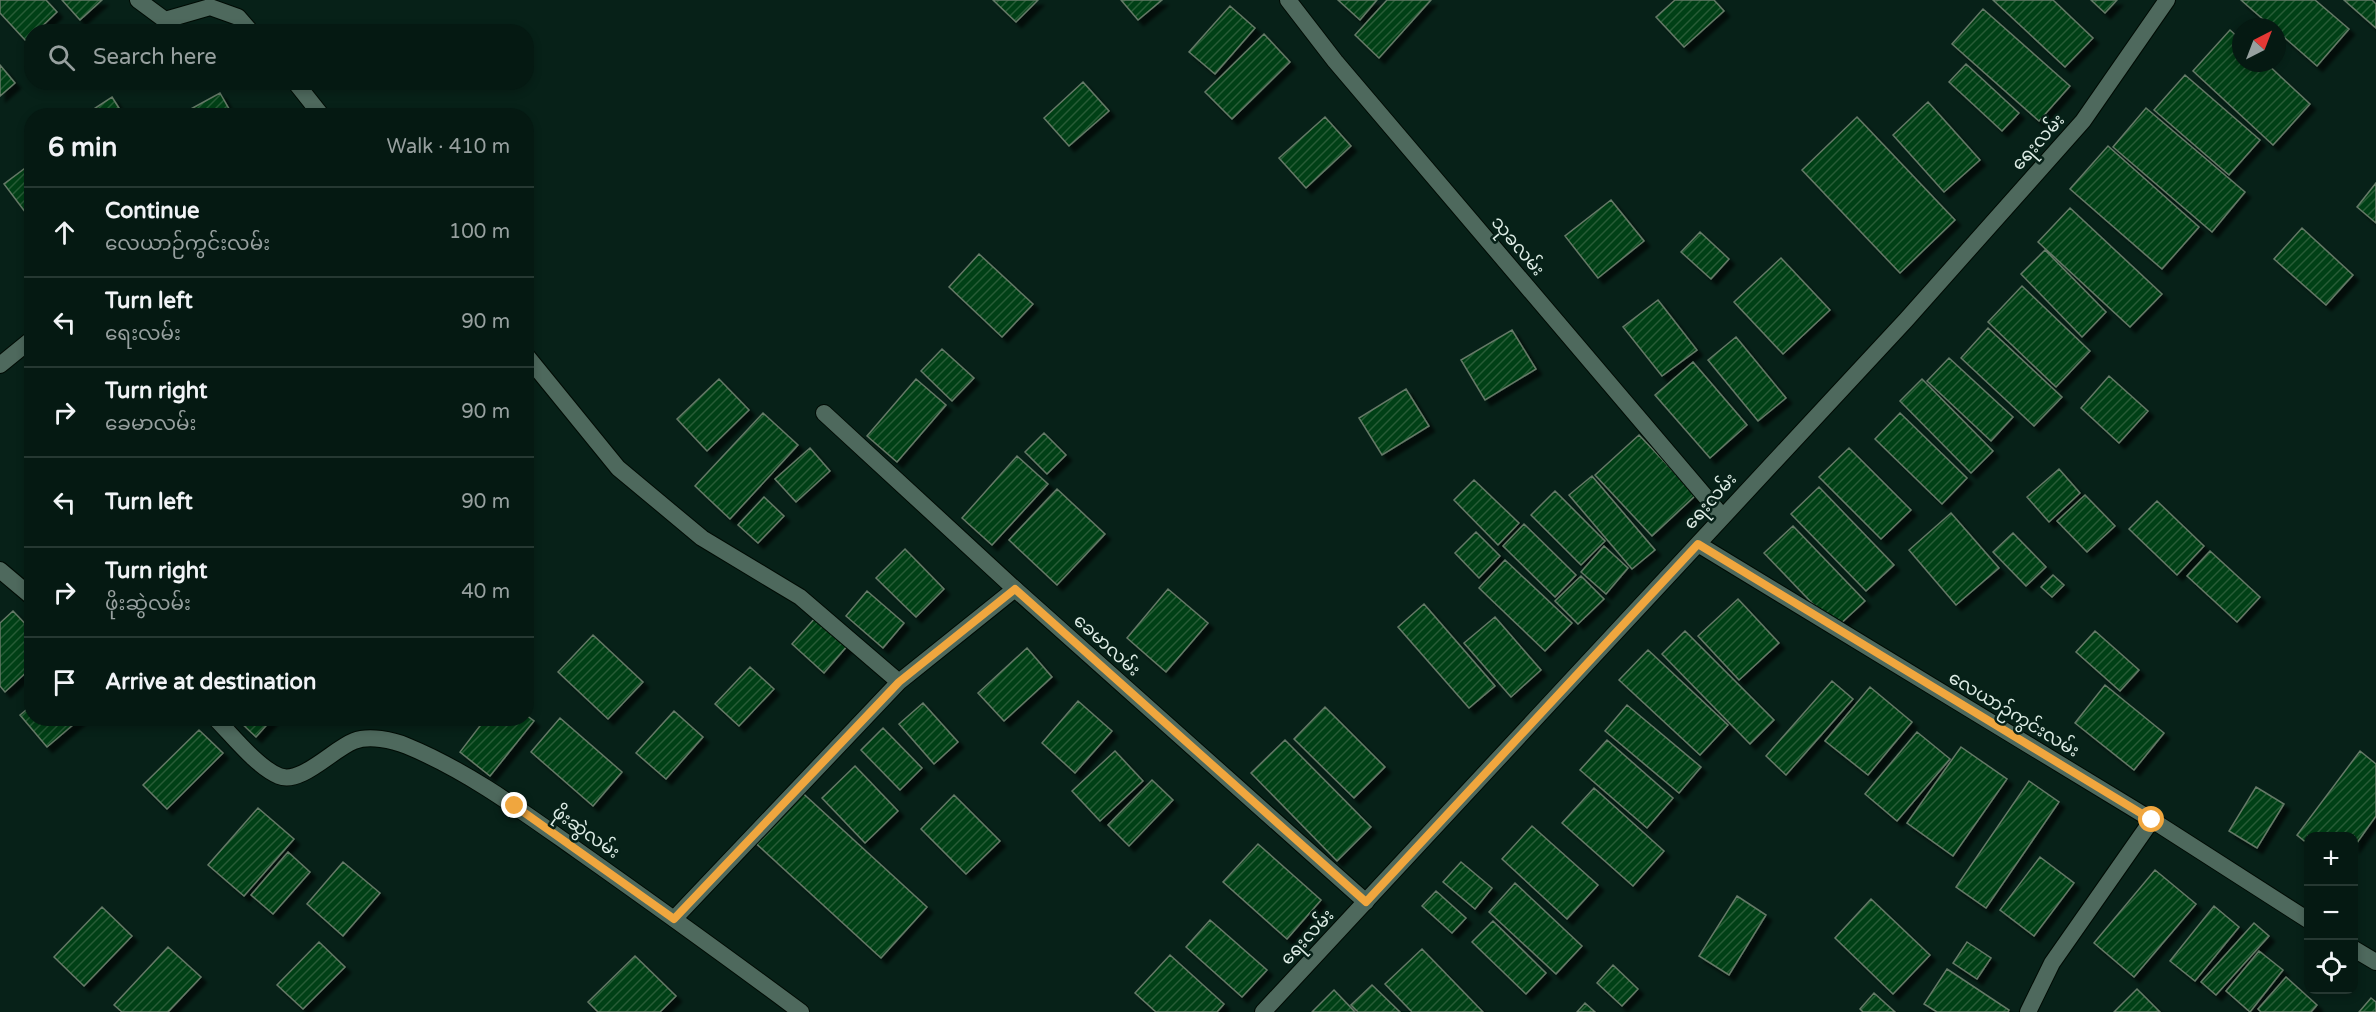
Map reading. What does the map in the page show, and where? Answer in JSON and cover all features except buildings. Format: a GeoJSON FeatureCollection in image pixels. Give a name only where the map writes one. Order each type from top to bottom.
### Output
{"type":"FeatureCollection","features":[{"type":"Feature","properties":{"kind":"street"},"geometry":{"type":"LineString","coordinates":[[138,0],[165,20],[210,7],[238,16],[244,24]]}},
{"type":"Feature","properties":{"kind":"street","name":"သုခလမ်း"},"geometry":{"type":"LineString","coordinates":[[1288,0],[1335,61],[1722,516]]}},
{"type":"Feature","properties":{"kind":"street","name":"ရေးလမ်း"},"geometry":{"type":"LineString","coordinates":[[1263,1012],[1906,320],[2083,121],[2167,0]]}},
{"type":"Feature","properties":{"kind":"street"},"geometry":{"type":"LineString","coordinates":[[301,90],[316,108]]}},
{"type":"Feature","properties":{"kind":"street"},"geometry":{"type":"LineString","coordinates":[[0,365],[24,346]]}},
{"type":"Feature","properties":{"kind":"street"},"geometry":{"type":"LineString","coordinates":[[534,365],[618,468],[702,538],[800,597],[899,682]]}},
{"type":"Feature","properties":{"kind":"street","name":"ခေမာလမ်း"},"geometry":{"type":"LineString","coordinates":[[824,413],[1015,589],[1366,902]]}},
{"type":"Feature","properties":{"kind":"street","name":"လေယာဉ်ကွင်းလမ်း"},"geometry":{"type":"LineString","coordinates":[[1698,544],[2152,820],[2304,917]]}},
{"type":"Feature","properties":{"kind":"street"},"geometry":{"type":"LineString","coordinates":[[0,570],[24,590]]}},
{"type":"Feature","properties":{"kind":"street"},"geometry":{"type":"LineString","coordinates":[[674,919],[899,682],[1015,589]]}},
{"type":"Feature","properties":{"kind":"street","name":"ဖိုးဆွဲလမ်း"},"geometry":{"type":"LineString","coordinates":[[223,726],[264,767],[278,776],[289,778],[313,768],[356,740],[383,739],[406,746],[458,771],[515,806],[801,1012]]}},
{"type":"Feature","properties":{"kind":"street"},"geometry":{"type":"LineString","coordinates":[[2028,1012],[2052,963],[2152,820]]}},
{"type":"Feature","properties":{"kind":"street"},"geometry":{"type":"LineString","coordinates":[[2358,951],[2376,962]]}},
{"type":"Feature","properties":{"kind":"route"},"geometry":{"type":"LineString","coordinates":[[515,806],[674,919],[899,682],[1015,589],[1366,902],[1698,544],[2152,820]]}}]}
